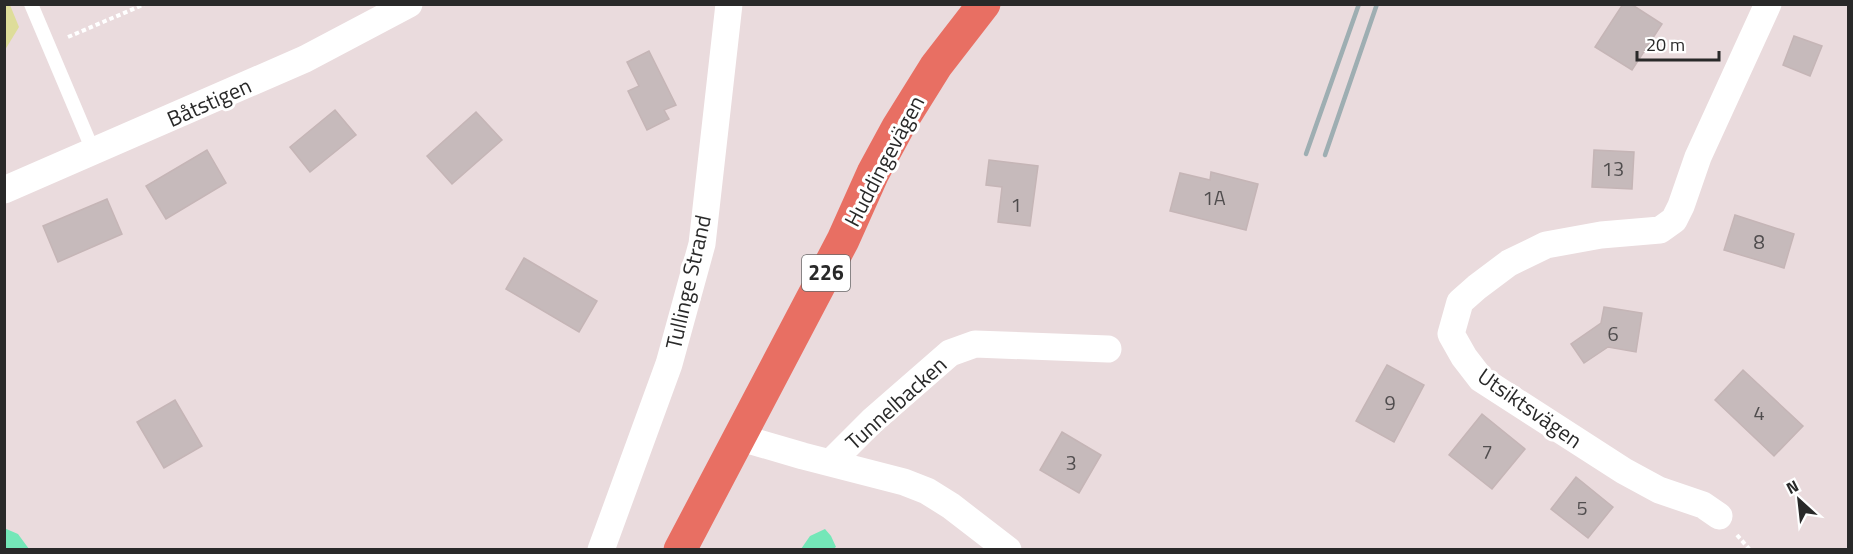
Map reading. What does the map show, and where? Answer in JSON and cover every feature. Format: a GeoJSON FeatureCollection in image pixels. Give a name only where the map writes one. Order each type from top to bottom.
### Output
{"type":"FeatureCollection","features":[{"type":"Feature","properties":{"kind":"main road","name":"Huddingevägen"},"geometry":{"type":"LineString","coordinates":[[680,549],[843,240],[873,174],[898,128],[936,66],[984,4]]}},
{"type":"Feature","properties":{"kind":"street","name":"Båtstigen"},"geometry":{"type":"LineString","coordinates":[[4,190],[94,153],[305,59],[409,4]]}},
{"type":"Feature","properties":{"kind":"street","name":"Tullinge Strand"},"geometry":{"type":"LineString","coordinates":[[602,549],[669,364],[702,244],[729,4]]}},
{"type":"Feature","properties":{"kind":"street","name":"Utsiktsvägen"},"geometry":{"type":"LineString","coordinates":[[1719,516],[1703,505],[1659,490],[1624,471],[1481,379],[1464,357],[1451,334],[1460,302],[1509,263],[1546,245],[1602,235],[1660,230],[1674,220],[1698,157],[1768,4]]}},
{"type":"Feature","properties":{"kind":"street","name":"Tunnelbacken"},"geometry":{"type":"LineString","coordinates":[[831,462],[872,422],[950,353],[975,344],[1108,349]]}},
{"type":"Feature","properties":{"kind":"street","name":"Tunnelbacken"},"geometry":{"type":"LineString","coordinates":[[738,437],[904,482],[927,491],[1008,549]]}},
{"type":"Feature","properties":{"kind":"lane"},"geometry":{"type":"LineString","coordinates":[[31,4],[94,153]]}},
{"type":"Feature","properties":{"kind":"path"},"geometry":{"type":"LineString","coordinates":[[47,46],[145,4]]}},
{"type":"Feature","properties":{"kind":"shaded area"},"geometry":{"type":"Polygon","coordinates":[[[5,4],[10,5],[19,27],[5,50],[5,4]]]}},
{"type":"Feature","properties":{"kind":"shaded area"},"geometry":{"type":"Polygon","coordinates":[[[4,528],[18,534],[29,549],[5,549],[4,528]]]}},
{"type":"Feature","properties":{"kind":"shaded area"},"geometry":{"type":"Polygon","coordinates":[[[825,529],[836,547],[833,549],[801,549],[810,536],[825,529]]]}},
{"type":"Feature","properties":{"kind":"building"},"geometry":{"type":"Polygon","coordinates":[[[1623,4],[1631,4],[1662,24],[1632,70],[1595,47],[1623,4]]]}},
{"type":"Feature","properties":{"kind":"building"},"geometry":{"type":"Polygon","coordinates":[[[1794,36],[1822,46],[1810,76],[1783,65],[1794,36]]]}},
{"type":"Feature","properties":{"kind":"building"},"geometry":{"type":"Polygon","coordinates":[[[649,51],[676,105],[664,110],[669,119],[647,130],[628,91],[639,86],[627,62],[649,51]]]}},
{"type":"Feature","properties":{"kind":"building"},"geometry":{"type":"Polygon","coordinates":[[[335,110],[356,135],[310,172],[290,147],[335,110]]]}},
{"type":"Feature","properties":{"kind":"building"},"geometry":{"type":"Polygon","coordinates":[[[476,112],[502,140],[452,184],[427,156],[476,112]]]}},
{"type":"Feature","properties":{"kind":"building"},"geometry":{"type":"Polygon","coordinates":[[[207,150],[226,183],[166,219],[146,186],[207,150]]]}},
{"type":"Feature","properties":{"kind":"building"},"geometry":{"type":"Polygon","coordinates":[[[1594,150],[1634,152],[1632,189],[1592,187],[1594,150]]]}},
{"type":"Feature","properties":{"kind":"building"},"geometry":{"type":"Polygon","coordinates":[[[989,160],[1038,166],[1030,226],[998,222],[1002,187],[986,185],[989,160]]]}},
{"type":"Feature","properties":{"kind":"building"},"geometry":{"type":"Polygon","coordinates":[[[1211,172],[1258,184],[1246,230],[1170,211],[1180,173],[1210,180],[1211,172]]]}},
{"type":"Feature","properties":{"kind":"building"},"geometry":{"type":"Polygon","coordinates":[[[107,199],[122,234],[58,262],[43,226],[107,199]]]}},
{"type":"Feature","properties":{"kind":"building"},"geometry":{"type":"Polygon","coordinates":[[[1735,215],[1794,234],[1784,268],[1724,250],[1735,215]]]}},
{"type":"Feature","properties":{"kind":"building"},"geometry":{"type":"Polygon","coordinates":[[[524,258],[597,301],[579,332],[506,289],[524,258]]]}},
{"type":"Feature","properties":{"kind":"building"},"geometry":{"type":"Polygon","coordinates":[[[1604,307],[1642,313],[1636,352],[1608,347],[1584,363],[1571,344],[1601,323],[1604,307]]]}},
{"type":"Feature","properties":{"kind":"building"},"geometry":{"type":"Polygon","coordinates":[[[1387,365],[1424,385],[1394,442],[1356,421],[1387,365]]]}},
{"type":"Feature","properties":{"kind":"building"},"geometry":{"type":"Polygon","coordinates":[[[1743,370],[1803,426],[1774,456],[1715,400],[1743,370]]]}},
{"type":"Feature","properties":{"kind":"building"},"geometry":{"type":"Polygon","coordinates":[[[175,400],[202,446],[164,468],[137,422],[175,400]]]}},
{"type":"Feature","properties":{"kind":"building"},"geometry":{"type":"Polygon","coordinates":[[[1482,414],[1525,449],[1492,489],[1449,455],[1482,414]]]}},
{"type":"Feature","properties":{"kind":"building"},"geometry":{"type":"Polygon","coordinates":[[[1062,432],[1101,455],[1079,493],[1040,470],[1062,432]]]}},
{"type":"Feature","properties":{"kind":"building"},"geometry":{"type":"Polygon","coordinates":[[[1576,477],[1613,507],[1588,538],[1551,509],[1576,477]]]}},
{"type":"Feature","properties":{"kind":"railway"},"geometry":{"type":"LineString","coordinates":[[1306,154],[1359,4]]}},
{"type":"Feature","properties":{"kind":"railway"},"geometry":{"type":"LineString","coordinates":[[1325,155],[1377,4]]}}]}
